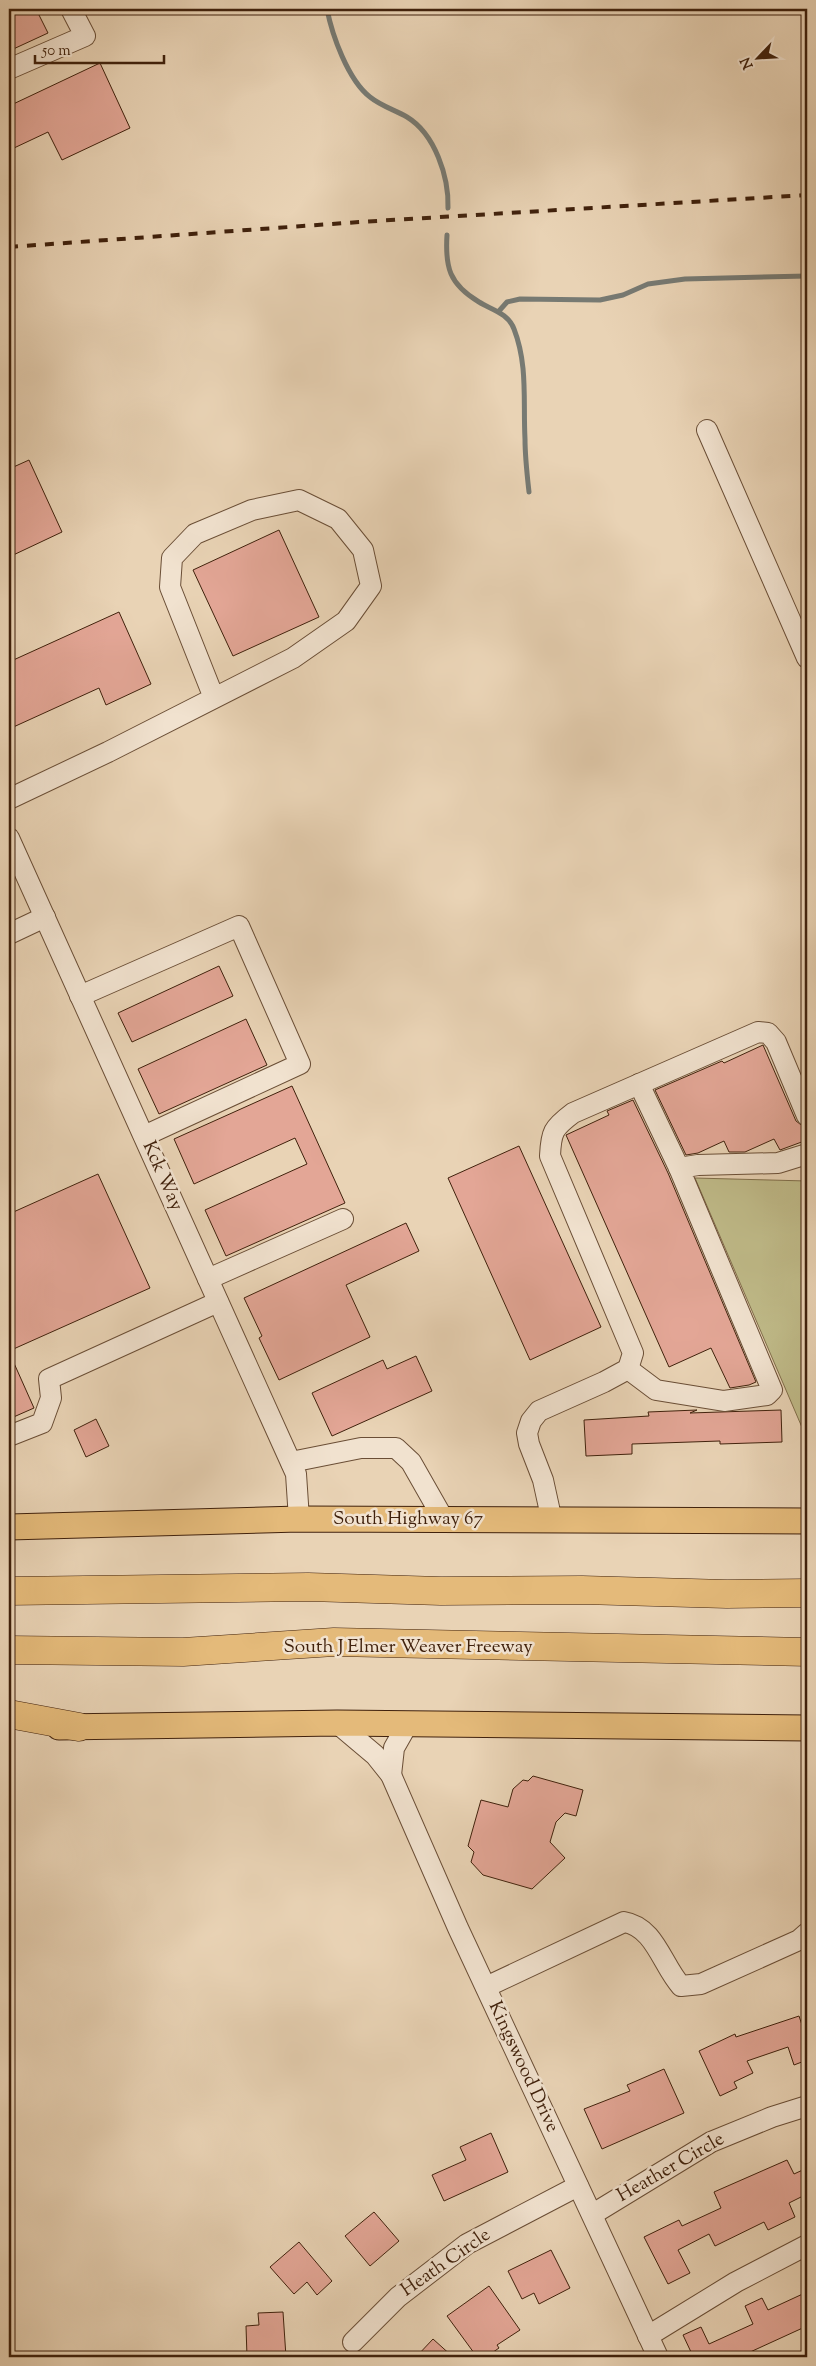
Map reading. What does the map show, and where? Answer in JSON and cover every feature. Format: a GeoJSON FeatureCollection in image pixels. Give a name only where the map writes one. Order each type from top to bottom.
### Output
{"type":"FeatureCollection","features":[{"type":"Feature","properties":{"kind":"highway"},"geometry":{"type":"LineString","coordinates":[[9,1591],[308,1587],[441,1591],[582,1590],[807,1594]]}},
{"type":"Feature","properties":{"kind":"highway","name":"South J Elmer Weaver Freeway"},"geometry":{"type":"LineString","coordinates":[[9,1650],[183,1652],[334,1642],[807,1652]]}},
{"type":"Feature","properties":{"kind":"highway"},"geometry":{"type":"LineString","coordinates":[[9,1714],[79,1727]]}},
{"type":"Feature","properties":{"kind":"main road","name":"South Highway 67"},"geometry":{"type":"LineString","coordinates":[[9,1527],[299,1519],[807,1521]]}},
{"type":"Feature","properties":{"kind":"main road"},"geometry":{"type":"LineString","coordinates":[[9,1726],[79,1727],[337,1723],[807,1728]]}},
{"type":"Feature","properties":{"kind":"street"},"geometry":{"type":"LineString","coordinates":[[9,69],[84,36],[71,9]]}},
{"type":"Feature","properties":{"kind":"street"},"geometry":{"type":"LineString","coordinates":[[707,430],[807,658]]}},
{"type":"Feature","properties":{"kind":"street"},"geometry":{"type":"LineString","coordinates":[[9,800],[214,698],[293,658],[346,620],[371,586],[363,550],[338,520],[299,500],[252,510],[195,534],[172,558],[170,587],[214,698]]}},
{"type":"Feature","properties":{"kind":"street","name":"Kck Way"},"geometry":{"type":"LineString","coordinates":[[9,838],[14,865],[45,917],[291,1462],[296,1474],[299,1519]]}},
{"type":"Feature","properties":{"kind":"street"},"geometry":{"type":"LineString","coordinates":[[9,934],[45,917]]}},
{"type":"Feature","properties":{"kind":"street"},"geometry":{"type":"LineString","coordinates":[[80,996],[239,926],[300,1064],[144,1136]]}},
{"type":"Feature","properties":{"kind":"street"},"geometry":{"type":"LineString","coordinates":[[552,1520],[543,1480],[529,1444],[527,1433],[531,1421],[539,1411],[604,1382],[628,1369],[633,1353],[550,1156],[551,1136],[556,1125],[573,1113],[758,1032],[768,1033],[776,1042],[807,1116]]}},
{"type":"Feature","properties":{"kind":"street"},"geometry":{"type":"LineString","coordinates":[[628,1369],[656,1390],[724,1401],[767,1395],[772,1390],[679,1168],[638,1084]]}},
{"type":"Feature","properties":{"kind":"street"},"geometry":{"type":"LineString","coordinates":[[679,1168],[698,1165],[778,1163],[807,1154]]}},
{"type":"Feature","properties":{"kind":"street"},"geometry":{"type":"LineString","coordinates":[[208,1279],[343,1219]]}},
{"type":"Feature","properties":{"kind":"street"},"geometry":{"type":"LineString","coordinates":[[9,1436],[42,1422],[51,1398],[49,1379],[218,1302]]}},
{"type":"Feature","properties":{"kind":"street"},"geometry":{"type":"LineString","coordinates":[[291,1462],[361,1448],[396,1448],[410,1462],[444,1520]]}},
{"type":"Feature","properties":{"kind":"street","name":"Kingswood Drive"},"geometry":{"type":"LineString","coordinates":[[337,1723],[376,1755],[391,1775],[486,1987],[658,2357]]}},
{"type":"Feature","properties":{"kind":"street"},"geometry":{"type":"LineString","coordinates":[[391,1775],[394,1748],[407,1725]]}},
{"type":"Feature","properties":{"kind":"street"},"geometry":{"type":"LineString","coordinates":[[486,1987],[624,1922],[635,1924],[651,1938],[673,1978],[681,1986],[701,1984],[799,1940],[807,1933]]}},
{"type":"Feature","properties":{"kind":"street","name":"Heather Circle"},"geometry":{"type":"LineString","coordinates":[[593,2214],[711,2142],[772,2117],[807,2106]]}},
{"type":"Feature","properties":{"kind":"street","name":"Heath Circle"},"geometry":{"type":"LineString","coordinates":[[353,2342],[398,2297],[467,2244],[578,2186]]}},
{"type":"Feature","properties":{"kind":"street"},"geometry":{"type":"LineString","coordinates":[[648,2336],[690,2308],[807,2245]]}},
{"type":"Feature","properties":{"kind":"shaded area"},"geometry":{"type":"Polygon","coordinates":[[[695,1178],[807,1181],[807,1439],[695,1178]]]}},
{"type":"Feature","properties":{"kind":"building"},"geometry":{"type":"Polygon","coordinates":[[[9,9],[36,9],[48,33],[9,51],[9,9]]]}},
{"type":"Feature","properties":{"kind":"building"},"geometry":{"type":"Polygon","coordinates":[[[100,63],[130,128],[62,160],[48,132],[14,148],[9,138],[9,106],[100,63]]]}},
{"type":"Feature","properties":{"kind":"building"},"geometry":{"type":"Polygon","coordinates":[[[29,460],[62,532],[9,557],[9,469],[29,460]]]}},
{"type":"Feature","properties":{"kind":"building"},"geometry":{"type":"Polygon","coordinates":[[[279,530],[319,617],[233,656],[193,570],[279,530]]]}},
{"type":"Feature","properties":{"kind":"building"},"geometry":{"type":"Polygon","coordinates":[[[119,612],[151,684],[106,705],[99,688],[9,729],[9,662],[119,612]]]}},
{"type":"Feature","properties":{"kind":"building"},"geometry":{"type":"Polygon","coordinates":[[[219,966],[233,996],[132,1042],[118,1013],[219,966]]]}},
{"type":"Feature","properties":{"kind":"building"},"geometry":{"type":"Polygon","coordinates":[[[246,1019],[267,1065],[159,1114],[138,1069],[246,1019]]]}},
{"type":"Feature","properties":{"kind":"building"},"geometry":{"type":"Polygon","coordinates":[[[763,1045],[796,1121],[804,1127],[807,1140],[780,1150],[774,1139],[745,1152],[729,1152],[724,1141],[698,1153],[686,1155],[655,1090],[722,1061],[724,1063],[763,1045]]]}},
{"type":"Feature","properties":{"kind":"building"},"geometry":{"type":"Polygon","coordinates":[[[292,1086],[345,1203],[226,1256],[205,1210],[307,1164],[295,1138],[194,1184],[174,1139],[292,1086]]]}},
{"type":"Feature","properties":{"kind":"building"},"geometry":{"type":"Polygon","coordinates":[[[633,1100],[668,1173],[756,1382],[749,1385],[730,1388],[711,1348],[669,1367],[566,1135],[609,1115],[607,1111],[633,1100]]]}},
{"type":"Feature","properties":{"kind":"building"},"geometry":{"type":"Polygon","coordinates":[[[519,1146],[601,1327],[530,1360],[448,1178],[519,1146]]]}},
{"type":"Feature","properties":{"kind":"building"},"geometry":{"type":"Polygon","coordinates":[[[98,1174],[150,1288],[9,1351],[9,1214],[98,1174]]]}},
{"type":"Feature","properties":{"kind":"building"},"geometry":{"type":"Polygon","coordinates":[[[406,1223],[419,1251],[346,1285],[370,1337],[279,1380],[259,1338],[262,1336],[244,1298],[406,1223]]]}},
{"type":"Feature","properties":{"kind":"building"},"geometry":{"type":"Polygon","coordinates":[[[9,1352],[34,1408],[9,1419],[9,1352]]]}},
{"type":"Feature","properties":{"kind":"building"},"geometry":{"type":"Polygon","coordinates":[[[416,1356],[432,1391],[332,1436],[312,1393],[383,1360],[387,1369],[416,1356]]]}},
{"type":"Feature","properties":{"kind":"building"},"geometry":{"type":"Polygon","coordinates":[[[697,1410],[690,1413],[781,1410],[782,1442],[720,1444],[720,1441],[632,1444],[632,1454],[586,1456],[584,1420],[649,1416],[648,1412],[697,1410]]]}},
{"type":"Feature","properties":{"kind":"building"},"geometry":{"type":"Polygon","coordinates":[[[96,1419],[109,1446],[86,1457],[74,1430],[96,1419]]]}},
{"type":"Feature","properties":{"kind":"building"},"geometry":{"type":"Polygon","coordinates":[[[533,1776],[583,1790],[576,1816],[565,1813],[556,1822],[550,1842],[565,1858],[532,1889],[483,1875],[471,1862],[474,1852],[468,1846],[481,1800],[508,1807],[513,1789],[523,1780],[528,1781],[533,1776]]]}},
{"type":"Feature","properties":{"kind":"building"},"geometry":{"type":"Polygon","coordinates":[[[799,2016],[807,2040],[807,2060],[794,2065],[788,2047],[747,2061],[753,2073],[734,2082],[737,2088],[720,2096],[699,2051],[735,2034],[736,2037],[799,2016]]]}},
{"type":"Feature","properties":{"kind":"building"},"geometry":{"type":"Polygon","coordinates":[[[664,2069],[684,2113],[602,2149],[584,2109],[630,2091],[627,2085],[664,2069]]]}},
{"type":"Feature","properties":{"kind":"building"},"geometry":{"type":"Polygon","coordinates":[[[491,2133],[508,2172],[444,2201],[432,2175],[466,2160],[460,2147],[491,2133]]]}},
{"type":"Feature","properties":{"kind":"building"},"geometry":{"type":"Polygon","coordinates":[[[787,2160],[794,2174],[807,2168],[807,2194],[789,2203],[795,2217],[768,2230],[764,2222],[715,2246],[709,2234],[678,2250],[690,2273],[668,2284],[644,2237],[679,2220],[682,2226],[721,2208],[714,2192],[787,2160]]]}},
{"type":"Feature","properties":{"kind":"building"},"geometry":{"type":"Polygon","coordinates":[[[374,2212],[399,2241],[370,2266],[345,2236],[374,2212]]]}},
{"type":"Feature","properties":{"kind":"building"},"geometry":{"type":"Polygon","coordinates":[[[299,2242],[332,2281],[317,2295],[307,2282],[294,2294],[270,2267],[299,2242]]]}},
{"type":"Feature","properties":{"kind":"building"},"geometry":{"type":"Polygon","coordinates":[[[551,2250],[570,2288],[539,2304],[534,2293],[522,2299],[508,2271],[551,2250]]]}},
{"type":"Feature","properties":{"kind":"building"},"geometry":{"type":"Polygon","coordinates":[[[489,2286],[520,2330],[497,2345],[499,2348],[486,2357],[477,2357],[447,2316],[489,2286]]]}},
{"type":"Feature","properties":{"kind":"building"},"geometry":{"type":"Polygon","coordinates":[[[807,2292],[807,2326],[748,2353],[750,2357],[680,2357],[691,2352],[683,2335],[701,2327],[709,2344],[753,2324],[745,2306],[762,2298],[768,2310],[807,2292]]]}},
{"type":"Feature","properties":{"kind":"building"},"geometry":{"type":"Polygon","coordinates":[[[283,2312],[286,2357],[247,2357],[246,2326],[259,2325],[258,2313],[283,2312]]]}},
{"type":"Feature","properties":{"kind":"building"},"geometry":{"type":"Polygon","coordinates":[[[433,2339],[453,2357],[416,2357],[433,2339]]]}},
{"type":"Feature","properties":{"kind":"waterway"},"geometry":{"type":"LineString","coordinates":[[327,9],[342,56],[348,69],[362,89],[374,100],[407,117],[417,125],[433,145],[443,170],[448,196],[448,208]]}},
{"type":"Feature","properties":{"kind":"waterway"},"geometry":{"type":"LineString","coordinates":[[447,235],[448,266],[455,281],[469,295],[508,319],[514,329],[523,370],[525,452],[529,492]]}},
{"type":"Feature","properties":{"kind":"waterway"},"geometry":{"type":"LineString","coordinates":[[499,311],[507,302],[520,299],[600,300],[623,295],[648,284],[685,279],[807,276]]}},
{"type":"Feature","properties":{"kind":"railway"},"geometry":{"type":"LineString","coordinates":[[9,247],[359,222],[807,195]]}}]}
